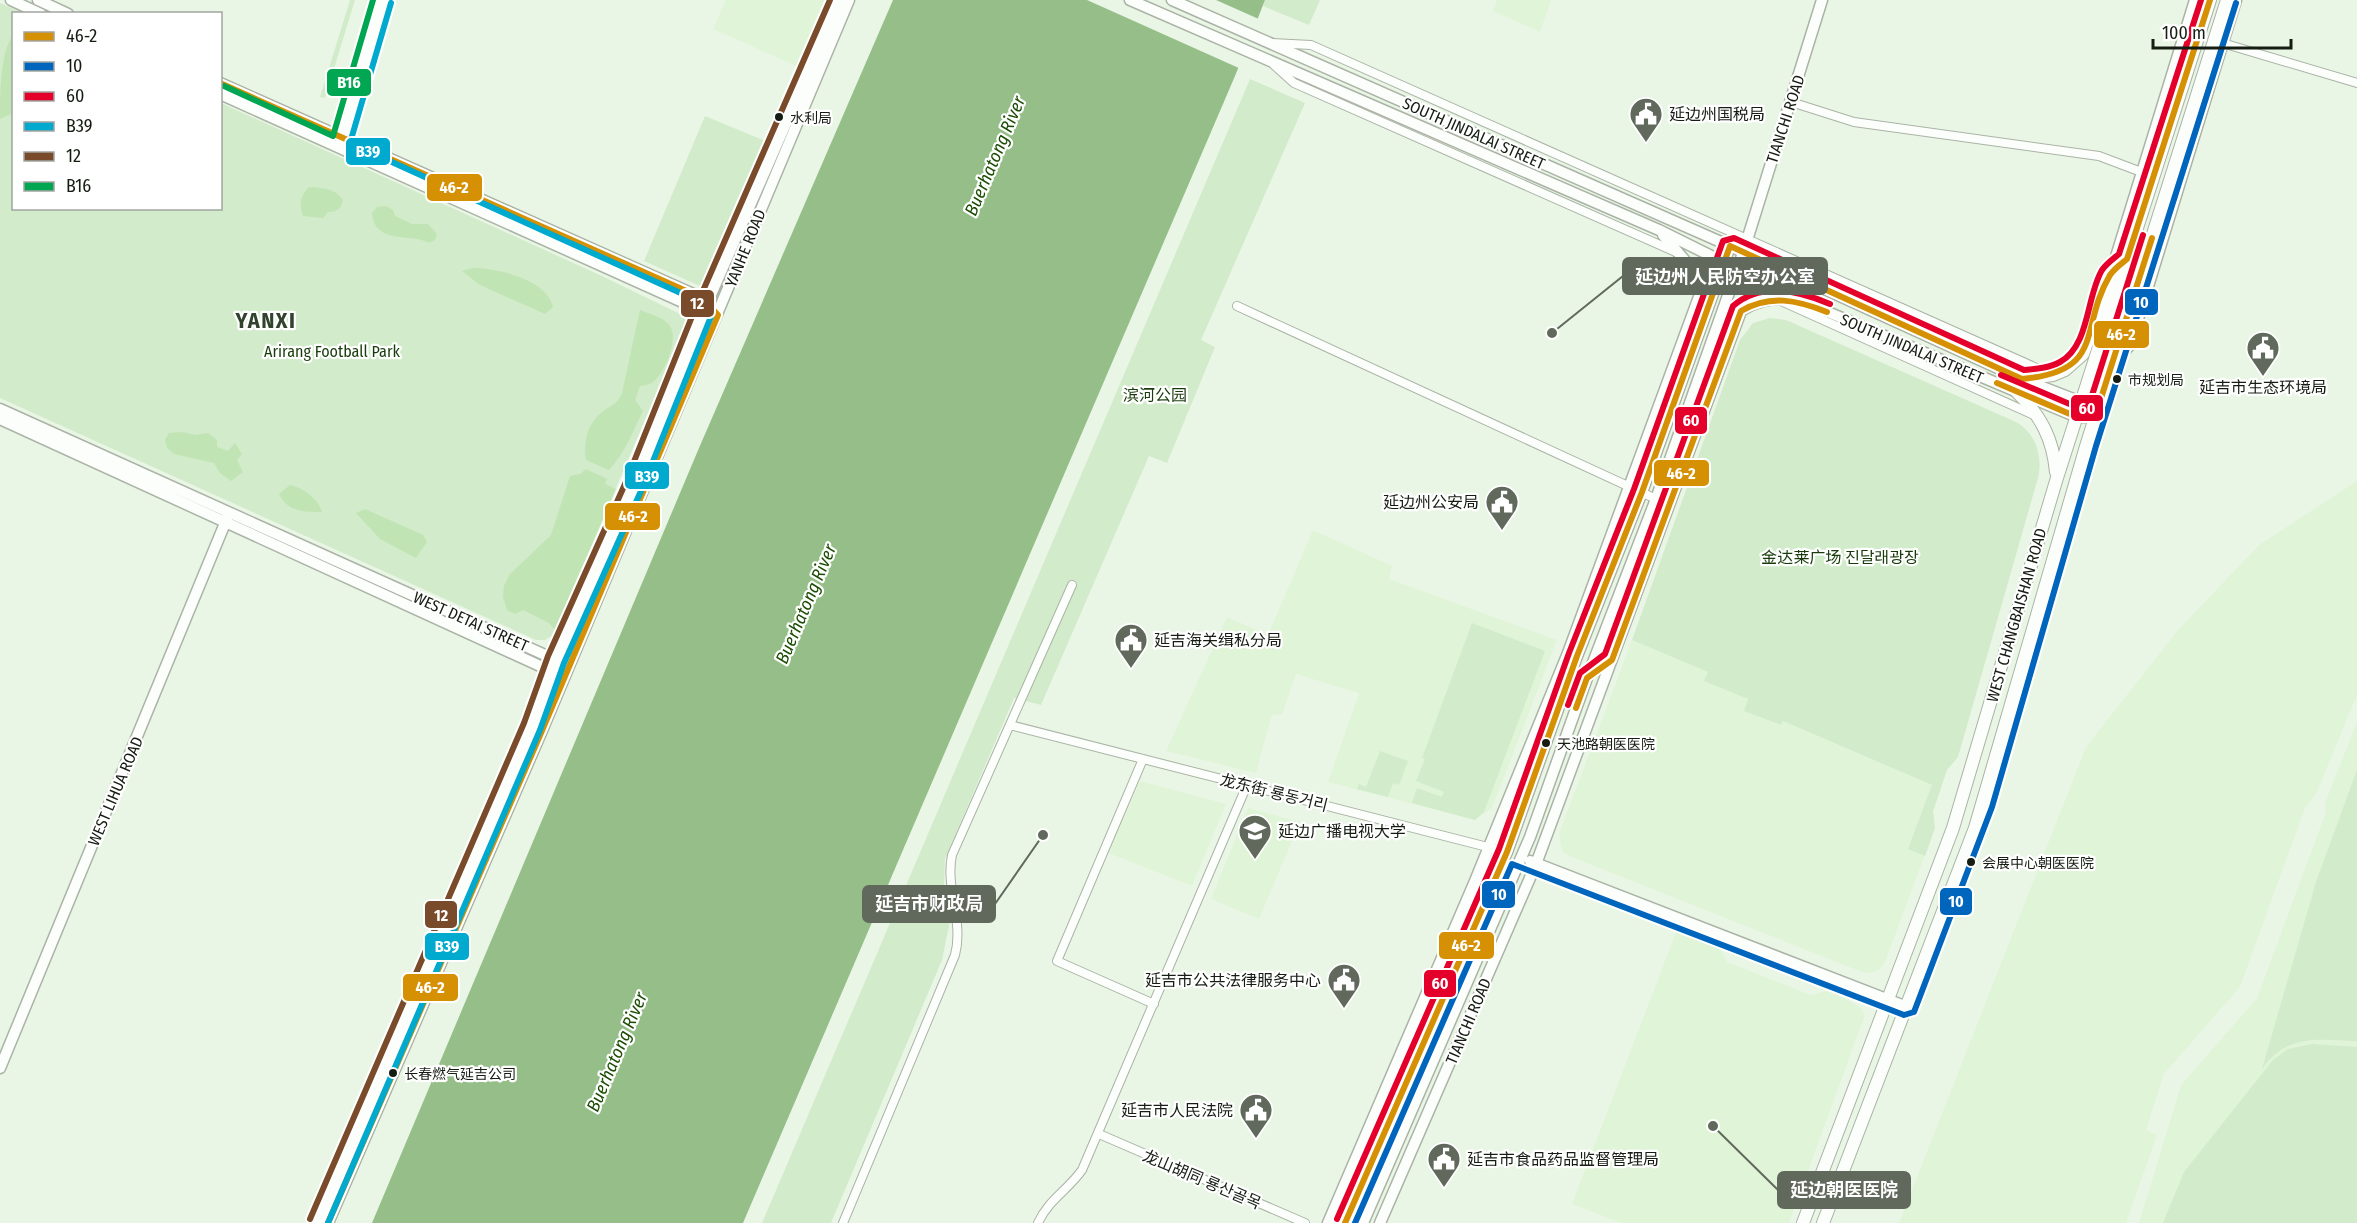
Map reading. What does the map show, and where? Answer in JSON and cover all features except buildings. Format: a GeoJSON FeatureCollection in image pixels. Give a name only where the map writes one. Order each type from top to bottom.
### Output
{"type":"FeatureCollection","features":[{"type":"Feature","properties":{"kind":"main road"},"geometry":{"type":"LineString","coordinates":[[12,0],[37,12]]}},
{"type":"Feature","properties":{"kind":"main road"},"geometry":{"type":"LineString","coordinates":[[38,0],[64,12]]}},
{"type":"Feature","properties":{"kind":"main road"},"geometry":{"type":"LineString","coordinates":[[341,143],[382,0]]}},
{"type":"Feature","properties":{"kind":"main road","name":"YANHE ROAD"},"geometry":{"type":"LineString","coordinates":[[318,1223],[532,726],[551,671],[633,488],[706,308],[840,0]]}},
{"type":"Feature","properties":{"kind":"main road","name":"YANHE ROAD"},"geometry":{"type":"LineString","coordinates":[[328,1223],[567,671],[849,0]]}},
{"type":"Feature","properties":{"kind":"main road","name":"SOUTH JINDALAI STREET"},"geometry":{"type":"LineString","coordinates":[[1130,0],[1659,230],[1804,302],[2077,417],[2095,417]]}},
{"type":"Feature","properties":{"kind":"main road","name":"SOUTH JINDALAI STREET"},"geometry":{"type":"LineString","coordinates":[[1172,0],[1730,246],[2022,379],[2081,402],[2095,417]]}},
{"type":"Feature","properties":{"kind":"main road","name":"TIANCHI ROAD"},"geometry":{"type":"LineString","coordinates":[[1363,1223],[1522,858],[1587,678],[1656,499],[1743,253],[1822,0]]}},
{"type":"Feature","properties":{"kind":"main road"},"geometry":{"type":"LineString","coordinates":[[2022,379],[2053,375],[2075,363],[2083,354],[2111,273],[2195,0]]}},
{"type":"Feature","properties":{"kind":"main road","name":"WEST CHANGBAISHAN ROAD"},"geometry":{"type":"LineString","coordinates":[[1803,1223],[1889,1000],[1963,797],[2056,481],[2210,0]]}},
{"type":"Feature","properties":{"kind":"main road","name":"WEST CHANGBAISHAN ROAD"},"geometry":{"type":"LineString","coordinates":[[2218,41],[2227,0]]}},
{"type":"Feature","properties":{"kind":"main road","name":"WEST CHANGBAISHAN ROAD"},"geometry":{"type":"LineString","coordinates":[[1823,1223],[1983,805],[2095,417],[2218,41],[2236,0]]}},
{"type":"Feature","properties":{"kind":"main road"},"geometry":{"type":"LineString","coordinates":[[222,84],[341,143],[718,315]]}},
{"type":"Feature","properties":{"kind":"main road"},"geometry":{"type":"LineString","coordinates":[[222,95],[341,143]]}},
{"type":"Feature","properties":{"kind":"main road"},"geometry":{"type":"LineString","coordinates":[[1659,230],[1681,254],[1706,311]]}},
{"type":"Feature","properties":{"kind":"main road"},"geometry":{"type":"LineString","coordinates":[[1730,246],[1747,238]]}},
{"type":"Feature","properties":{"kind":"main road","name":"TIANCHI ROAD"},"geometry":{"type":"LineString","coordinates":[[1345,1223],[1507,852],[1577,656],[1642,492],[1730,246]]}},
{"type":"Feature","properties":{"kind":"main road"},"geometry":{"type":"LineString","coordinates":[[2111,273],[2127,259]]}},
{"type":"Feature","properties":{"kind":"main road"},"geometry":{"type":"LineString","coordinates":[[1328,1223],[1568,653],[1700,294]]}},
{"type":"Feature","properties":{"kind":"main road"},"geometry":{"type":"LineString","coordinates":[[1708,348],[1722,328],[1751,304],[1777,299],[1804,302]]}},
{"type":"Feature","properties":{"kind":"main road","name":"TIANCHI ROAD"},"geometry":{"type":"LineString","coordinates":[[1380,1223],[1536,864],[1741,310]]}},
{"type":"Feature","properties":{"kind":"main road"},"geometry":{"type":"LineString","coordinates":[[2017,392],[2040,418],[2052,444],[2056,481],[2074,487]]}},
{"type":"Feature","properties":{"kind":"main road","name":"WEST DETAI STREET"},"geometry":{"type":"LineString","coordinates":[[0,409],[551,671],[567,671]]}},
{"type":"Feature","properties":{"kind":"main road","name":"WEST DETAI STREET"},"geometry":{"type":"LineString","coordinates":[[0,419],[556,660],[567,671]]}},
{"type":"Feature","properties":{"kind":"main road","name":"WEST LIHUA ROAD"},"geometry":{"type":"LineString","coordinates":[[0,1068],[228,517]]}},
{"type":"Feature","properties":{"kind":"main road"},"geometry":{"type":"LineString","coordinates":[[1587,678],[1612,660]]}},
{"type":"Feature","properties":{"kind":"main road","name":"龙东街 룡동거리"},"geometry":{"type":"LineString","coordinates":[[1507,852],[1907,1007]]}},
{"type":"Feature","properties":{"kind":"street"},"geometry":{"type":"LineString","coordinates":[[2218,41],[2357,83]]}},
{"type":"Feature","properties":{"kind":"street","name":"SOUTH JINDALAI STREET"},"geometry":{"type":"LineString","coordinates":[[1271,42],[1311,45],[1747,238],[2031,368],[2053,375]]}},
{"type":"Feature","properties":{"kind":"street","name":"SOUTH JINDALAI STREET"},"geometry":{"type":"LineString","coordinates":[[1266,58],[1293,83],[1681,254]]}},
{"type":"Feature","properties":{"kind":"street"},"geometry":{"type":"LineString","coordinates":[[1791,102],[1854,122],[2099,156],[2154,177]]}},
{"type":"Feature","properties":{"kind":"street","name":"SOUTH JINDALAI STREET"},"geometry":{"type":"LineString","coordinates":[[1777,299],[2040,418]]}},
{"type":"Feature","properties":{"kind":"street"},"geometry":{"type":"LineString","coordinates":[[1237,306],[1656,499]]}},
{"type":"Feature","properties":{"kind":"street"},"geometry":{"type":"LineString","coordinates":[[843,1223],[955,955],[960,930],[950,871],[952,855],[1072,585]]}},
{"type":"Feature","properties":{"kind":"street","name":"龙东街 룡동거리"},"geometry":{"type":"LineString","coordinates":[[1010,725],[1507,852]]}},
{"type":"Feature","properties":{"kind":"street"},"geometry":{"type":"LineString","coordinates":[[1143,759],[1057,961],[1154,1004]]}},
{"type":"Feature","properties":{"kind":"street"},"geometry":{"type":"LineString","coordinates":[[1038,1223],[1047,1205],[1082,1170],[1246,785]]}},
{"type":"Feature","properties":{"kind":"street","name":"龙山胡同 룡산골목"},"geometry":{"type":"LineString","coordinates":[[1099,1134],[1305,1223]]}},
{"type":"Feature","properties":{"kind":"shaded area"},"geometry":{"type":"Polygon","coordinates":[[[726,0],[827,0],[799,67],[713,29],[726,0]]]}},
{"type":"Feature","properties":{"kind":"shaded area"},"geometry":{"type":"Polygon","coordinates":[[[1497,0],[1551,0],[1540,32],[1493,11],[1497,0]]]}},
{"type":"Feature","properties":{"kind":"shaded area"},"geometry":{"type":"Polygon","coordinates":[[[12,37],[12,113],[0,119],[3,63],[12,37]]]}},
{"type":"Feature","properties":{"kind":"shaded area"},"geometry":{"type":"Polygon","coordinates":[[[309,187],[328,189],[336,193],[343,200],[341,206],[336,211],[328,212],[323,218],[303,216],[301,201],[309,187]]]}},
{"type":"Feature","properties":{"kind":"shaded area"},"geometry":{"type":"Polygon","coordinates":[[[386,206],[393,210],[395,216],[412,224],[428,224],[437,234],[435,240],[428,242],[394,236],[382,231],[377,227],[372,213],[377,207],[386,206]]]}},
{"type":"Feature","properties":{"kind":"shaded area"},"geometry":{"type":"Polygon","coordinates":[[[473,268],[495,270],[531,282],[549,297],[553,307],[545,314],[480,285],[462,271],[473,268]]]}},
{"type":"Feature","properties":{"kind":"shaded area"},"geometry":{"type":"Polygon","coordinates":[[[640,310],[660,318],[670,326],[672,347],[658,378],[650,384],[640,386],[635,400],[643,411],[624,449],[609,470],[586,460],[586,441],[593,422],[616,402],[622,393],[640,310]]]}},
{"type":"Feature","properties":{"kind":"shaded area"},"geometry":{"type":"Polygon","coordinates":[[[182,432],[195,435],[208,433],[217,440],[217,447],[228,451],[235,443],[242,454],[237,460],[243,472],[231,481],[220,473],[214,463],[174,454],[167,448],[165,440],[169,433],[182,432]]]}},
{"type":"Feature","properties":{"kind":"shaded area"},"geometry":{"type":"Polygon","coordinates":[[[586,469],[607,479],[605,484],[616,489],[555,630],[549,623],[523,610],[515,614],[507,610],[503,597],[504,586],[509,575],[551,535],[570,476],[580,474],[586,469]]]}},
{"type":"Feature","properties":{"kind":"shaded area"},"geometry":{"type":"Polygon","coordinates":[[[2357,481],[2357,695],[2316,794],[2305,808],[2240,987],[2164,1074],[2146,1130],[2157,1135],[2126,1223],[1899,1223],[2086,747],[2178,630],[2259,545],[2357,481]]]}},
{"type":"Feature","properties":{"kind":"shaded area"},"geometry":{"type":"Polygon","coordinates":[[[290,485],[309,494],[317,502],[322,512],[297,510],[287,504],[279,494],[290,485]]]}},
{"type":"Feature","properties":{"kind":"shaded area"},"geometry":{"type":"Polygon","coordinates":[[[365,509],[423,535],[427,542],[416,558],[380,539],[356,513],[365,509]]]}},
{"type":"Feature","properties":{"kind":"shaded area"},"geometry":{"type":"Polygon","coordinates":[[[1313,530],[1392,566],[1389,579],[1557,640],[1492,808],[1475,820],[1328,782],[1359,693],[1296,674],[1282,715],[1272,714],[1256,773],[1166,751],[1227,617],[1268,635],[1313,530]]]}},
{"type":"Feature","properties":{"kind":"shaded area"},"geometry":{"type":"Polygon","coordinates":[[[1632,640],[1708,672],[1705,681],[1748,699],[1744,711],[1781,725],[1783,721],[1941,789],[1933,811],[1935,828],[1885,962],[1879,970],[1871,973],[1862,972],[1569,856],[1562,851],[1559,834],[1632,640]]]}},
{"type":"Feature","properties":{"kind":"shaded area"},"geometry":{"type":"Polygon","coordinates":[[[2357,722],[2357,1223],[2139,1223],[2181,1085],[2257,998],[2326,812],[2325,803],[2357,722]]]}},
{"type":"Feature","properties":{"kind":"shaded area"},"geometry":{"type":"Polygon","coordinates":[[[1140,781],[1226,804],[1192,886],[1108,853],[1140,781]]]}},
{"type":"Feature","properties":{"kind":"shaded area","name":"延边广播电视大学"},"geometry":{"type":"Polygon","coordinates":[[[1248,808],[1300,822],[1259,919],[1211,899],[1248,808]]]}},
{"type":"Feature","properties":{"kind":"shaded area"},"geometry":{"type":"Polygon","coordinates":[[[1676,932],[1720,949],[1727,962],[1811,995],[1827,991],[1844,998],[1861,1008],[1865,1015],[1789,1223],[1621,1223],[1572,1204],[1676,932]]]}},
{"type":"Feature","properties":{"kind":"green space"},"geometry":{"type":"Polygon","coordinates":[[[350,0],[355,0],[325,98],[320,97],[350,0]]]}},
{"type":"Feature","properties":{"kind":"green space"},"geometry":{"type":"Polygon","coordinates":[[[1265,0],[1320,0],[1309,25],[1263,6],[1265,0]]]}},
{"type":"Feature","properties":{"kind":"green space","name":"Arirang Football Park"},"geometry":{"type":"Polygon","coordinates":[[[0,3],[21,12],[12,12],[12,210],[222,210],[222,103],[602,276],[684,316],[687,322],[553,635],[545,640],[536,640],[0,398],[0,3]]]}},
{"type":"Feature","properties":{"kind":"green space","name":"滨河公园"},"geometry":{"type":"Polygon","coordinates":[[[1250,79],[1305,103],[1201,340],[1215,347],[1167,463],[1149,456],[1041,705],[1014,698],[945,859],[944,886],[950,921],[942,960],[831,1223],[762,1223],[1250,79]]]}},
{"type":"Feature","properties":{"kind":"green space"},"geometry":{"type":"Polygon","coordinates":[[[705,116],[765,141],[706,280],[700,286],[644,261],[705,116]]]}},
{"type":"Feature","properties":{"kind":"green space","name":"金达莱广场 진달래광장"},"geometry":{"type":"Polygon","coordinates":[[[1770,318],[1786,320],[2016,422],[2029,432],[2039,454],[2038,478],[1958,757],[1947,770],[1933,811],[1935,828],[1925,856],[1908,849],[1932,785],[1783,721],[1781,725],[1744,711],[1748,699],[1704,681],[1708,672],[1632,640],[1740,340],[1753,323],[1770,318]]]}},
{"type":"Feature","properties":{"kind":"green space"},"geometry":{"type":"Polygon","coordinates":[[[1472,623],[1545,651],[1484,812],[1475,820],[1412,803],[1417,788],[1442,797],[1444,792],[1416,781],[1425,759],[1422,758],[1472,623]]]}},
{"type":"Feature","properties":{"kind":"green space"},"geometry":{"type":"Polygon","coordinates":[[[1380,751],[1408,761],[1399,785],[1393,783],[1388,797],[1357,789],[1359,784],[1366,787],[1380,751]]]}},
{"type":"Feature","properties":{"kind":"green space"},"geometry":{"type":"Polygon","coordinates":[[[2357,770],[2357,1041],[2316,1040],[2293,1044],[2272,1057],[2262,1069],[2316,882],[2357,770]]]}},
{"type":"Feature","properties":{"kind":"green space"},"geometry":{"type":"Polygon","coordinates":[[[2312,1044],[2357,1047],[2357,1223],[2163,1223],[2184,1172],[2273,1060],[2288,1049],[2312,1044]]]}},
{"type":"Feature","properties":{"kind":"water","name":"Buerhatong River"},"geometry":{"type":"Polygon","coordinates":[[[893,0],[1265,0],[1235,76],[743,1223],[372,1223],[699,448],[893,0]]]}},
{"type":"Feature","properties":{"kind":"pier"},"geometry":{"type":"Polygon","coordinates":[[[1087,0],[1216,0],[1261,20],[1241,69],[1087,0]]]}},
{"type":"Feature","properties":{"kind":"transit line","name":"B16"},"geometry":{"type":"LineString","coordinates":[[224,86],[333,136],[373,0]]}},
{"type":"Feature","properties":{"kind":"transit line","name":"12"},"geometry":{"type":"LineString","coordinates":[[310,1219],[524,723],[548,656],[625,484],[695,309],[830,0]]}},
{"type":"Feature","properties":{"kind":"transit line","name":"60"},"geometry":{"type":"LineString","coordinates":[[1337,1219],[1499,849],[1569,653],[1634,489],[1723,241],[1734,238],[2024,370],[2038,369],[2060,362],[2077,344],[2102,270],[2119,254],[2201,0]]}},
{"type":"Feature","properties":{"kind":"transit line","name":"46-2"},"geometry":{"type":"LineString","coordinates":[[1345,1223],[1507,852],[1577,656],[1642,492],[1730,246],[2022,379],[2049,374],[2067,367],[2079,357],[2086,344],[2101,295],[2110,275],[2127,259],[2210,0]]}},
{"type":"Feature","properties":{"kind":"transit line","name":"B39"},"geometry":{"type":"LineString","coordinates":[[328,1223],[540,730],[564,663],[641,491],[712,314],[707,305],[350,143],[391,3]]}},
{"type":"Feature","properties":{"kind":"transit line","name":"10"},"geometry":{"type":"LineString","coordinates":[[1355,1223],[1512,864],[1904,1015],[1914,1012],[1992,807],[2096,446],[2236,3]]}},
{"type":"Feature","properties":{"kind":"transit line","name":"46-2"},"geometry":{"type":"LineString","coordinates":[[222,84],[702,298],[718,315],[541,733],[328,1223]]}},
{"type":"Feature","properties":{"kind":"transit line","name":"60"},"geometry":{"type":"LineString","coordinates":[[2001,375],[2079,408],[2088,408],[2143,235]]}},
{"type":"Feature","properties":{"kind":"transit line","name":"46-2"},"geometry":{"type":"LineString","coordinates":[[1997,383],[2077,417],[2095,417],[2152,238]]}},
{"type":"Feature","properties":{"kind":"transit line","name":"60"},"geometry":{"type":"LineString","coordinates":[[1568,705],[1580,673],[1605,654],[1733,306],[1744,298],[1768,291],[1794,292],[1830,304]]}},
{"type":"Feature","properties":{"kind":"transit line","name":"46-2"},"geometry":{"type":"LineString","coordinates":[[1576,708],[1587,678],[1612,660],[1741,311],[1762,302],[1784,301],[1805,304],[1827,312]]}},
{"type":"Feature","properties":{"kind":"place","name":"水利局"},"geometry":{"type":"Point","coordinates":[779,117]}},
{"type":"Feature","properties":{"kind":"place","name":"延边州国税局"},"geometry":{"type":"Point","coordinates":[1646,143]}},
{"type":"Feature","properties":{"kind":"place","name":"延边州人民防空办公室"},"geometry":{"type":"Point","coordinates":[1552,333]}},
{"type":"Feature","properties":{"kind":"place","name":"延吉市生态环境局"},"geometry":{"type":"Point","coordinates":[2263,377]}},
{"type":"Feature","properties":{"kind":"place","name":"市规划局"},"geometry":{"type":"Point","coordinates":[2117,379]}},
{"type":"Feature","properties":{"kind":"place","name":"延边州公安局"},"geometry":{"type":"Point","coordinates":[1502,531]}},
{"type":"Feature","properties":{"kind":"place","name":"延吉海关缉私分局"},"geometry":{"type":"Point","coordinates":[1131,669]}},
{"type":"Feature","properties":{"kind":"place","name":"天池路朝医医院"},"geometry":{"type":"Point","coordinates":[1546,743]}},
{"type":"Feature","properties":{"kind":"place","name":"延吉市财政局"},"geometry":{"type":"Point","coordinates":[1043,835]}},
{"type":"Feature","properties":{"kind":"place","name":"延边广播电视大学"},"geometry":{"type":"Point","coordinates":[1255,860]}},
{"type":"Feature","properties":{"kind":"place","name":"会展中心朝医医院"},"geometry":{"type":"Point","coordinates":[1971,862]}},
{"type":"Feature","properties":{"kind":"place","name":"延吉市公共法律服务中心"},"geometry":{"type":"Point","coordinates":[1344,1009]}},
{"type":"Feature","properties":{"kind":"place","name":"长春燃气延吉公司"},"geometry":{"type":"Point","coordinates":[393,1073]}},
{"type":"Feature","properties":{"kind":"place","name":"延边朝医医院"},"geometry":{"type":"Point","coordinates":[1713,1126]}},
{"type":"Feature","properties":{"kind":"place","name":"延吉市人民法院"},"geometry":{"type":"Point","coordinates":[1256,1139]}},
{"type":"Feature","properties":{"kind":"place","name":"延吉市食品药品监督管理局"},"geometry":{"type":"Point","coordinates":[1444,1188]}},
{"type":"Feature","properties":{"kind":"district","name":"YANXI"},"geometry":{"type":"Point","coordinates":[266,320]}}]}
